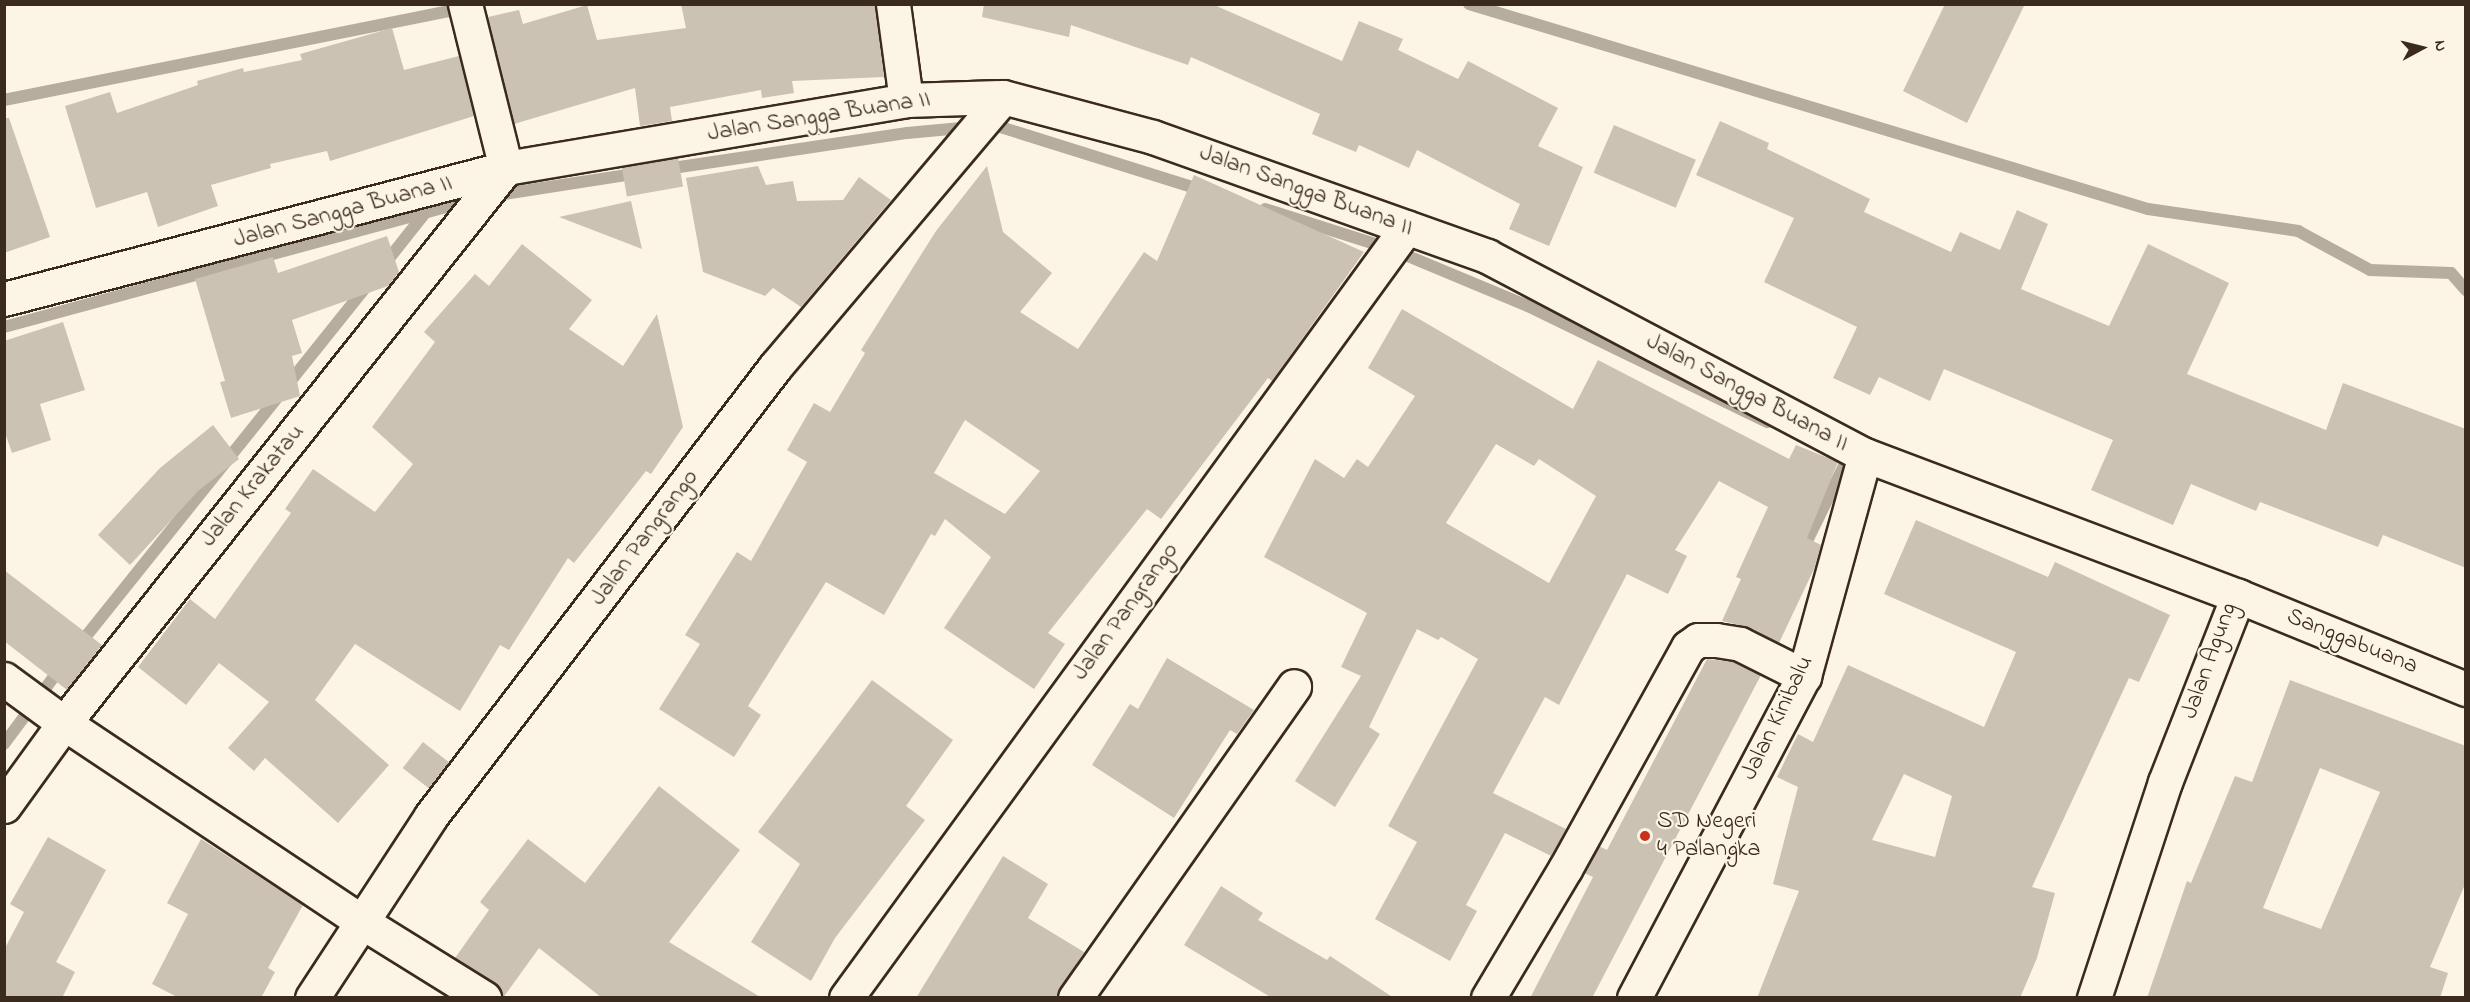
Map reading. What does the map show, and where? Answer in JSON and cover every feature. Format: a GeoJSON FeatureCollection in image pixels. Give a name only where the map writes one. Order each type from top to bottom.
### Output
{"type":"FeatureCollection","features":[{"type":"Feature","properties":{"kind":"street"},"geometry":{"type":"LineString","coordinates":[[893,4],[906,100]]}},
{"type":"Feature","properties":{"kind":"street"},"geometry":{"type":"LineString","coordinates":[[467,12],[506,168]]}},
{"type":"Feature","properties":{"kind":"street","name":"Jalan Sangga Buana II"},"geometry":{"type":"LineString","coordinates":[[4,300],[506,168],[906,100],[1003,97],[1153,137],[1487,256],[1865,455]]}},
{"type":"Feature","properties":{"kind":"street","name":"Jalan Pangrango"},"geometry":{"type":"LineString","coordinates":[[312,998],[431,816],[775,367],[1003,97]]}},
{"type":"Feature","properties":{"kind":"street","name":"Jalan Krakatau"},"geometry":{"type":"LineString","coordinates":[[4,806],[64,723],[506,168]]}},
{"type":"Feature","properties":{"kind":"street","name":"Jalan Pangrango"},"geometry":{"type":"LineString","coordinates":[[846,998],[1407,226]]}},
{"type":"Feature","properties":{"kind":"street","name":"Jalan Agung"},"geometry":{"type":"LineString","coordinates":[[1865,455],[2238,596],[2165,782],[2094,998]]}},
{"type":"Feature","properties":{"kind":"street","name":"Jalan Kinibalu"},"geometry":{"type":"LineString","coordinates":[[1634,998],[1804,676],[1865,455]]}},
{"type":"Feature","properties":{"kind":"street","name":"Sanggabuana"},"geometry":{"type":"LineString","coordinates":[[2238,596],[2466,689]]}},
{"type":"Feature","properties":{"kind":"street"},"geometry":{"type":"LineString","coordinates":[[1488,998],[1565,869],[1688,647],[1698,640],[1716,639],[1740,644],[1804,676]]}},
{"type":"Feature","properties":{"kind":"street"},"geometry":{"type":"LineString","coordinates":[[4,679],[64,723],[362,922],[484,998]]}},
{"type":"Feature","properties":{"kind":"street"},"geometry":{"type":"LineString","coordinates":[[1075,998],[1294,686]]}},
{"type":"Feature","properties":{"kind":"building"},"geometry":{"type":"Polygon","coordinates":[[[681,4],[875,4],[884,77],[792,81],[794,93],[762,98],[761,90],[670,107],[672,121],[640,126],[635,88],[514,124],[488,17],[519,10],[523,24],[587,5],[597,40],[686,28],[681,4]]]}},
{"type":"Feature","properties":{"kind":"building"},"geometry":{"type":"Polygon","coordinates":[[[984,4],[1212,4],[1342,61],[1359,21],[1403,39],[1398,50],[1458,79],[1468,61],[1558,108],[1538,146],[1583,167],[1549,246],[1509,229],[1520,204],[1417,150],[1409,168],[1359,145],[1356,152],[1312,134],[1320,114],[1191,57],[1188,65],[1071,25],[1069,37],[982,17],[984,4]]]}},
{"type":"Feature","properties":{"kind":"building"},"geometry":{"type":"Polygon","coordinates":[[[1945,4],[2025,4],[1967,123],[1903,91],[1945,4]]]}},
{"type":"Feature","properties":{"kind":"building"},"geometry":{"type":"Polygon","coordinates":[[[392,28],[404,70],[459,56],[474,116],[330,161],[327,151],[270,164],[271,168],[211,185],[218,206],[158,227],[147,192],[96,208],[65,106],[110,92],[117,113],[198,85],[197,81],[243,68],[244,72],[302,60],[300,54],[392,28]]]}},
{"type":"Feature","properties":{"kind":"building"},"geometry":{"type":"Polygon","coordinates":[[[4,118],[9,118],[50,237],[4,253],[4,118]]]}},
{"type":"Feature","properties":{"kind":"building"},"geometry":{"type":"Polygon","coordinates":[[[1720,121],[1769,143],[1767,149],[1870,199],[1864,212],[1951,252],[1960,232],[2000,250],[2017,210],[2048,224],[2021,289],[2109,326],[2148,244],[2229,283],[2187,374],[2326,430],[2343,383],[2466,429],[2466,568],[2383,535],[2378,547],[2260,502],[2256,511],[2191,484],[2173,525],[2091,490],[2113,440],[1944,369],[1930,401],[1879,377],[1870,395],[1833,378],[1857,327],[1764,282],[1794,218],[1696,175],[1720,121]]]}},
{"type":"Feature","properties":{"kind":"building"},"geometry":{"type":"Polygon","coordinates":[[[1614,125],[1696,160],[1676,208],[1594,173],[1614,125]]]}},
{"type":"Feature","properties":{"kind":"building"},"geometry":{"type":"Polygon","coordinates":[[[678,158],[683,187],[627,196],[622,168],[678,158]]]}},
{"type":"Feature","properties":{"kind":"building"},"geometry":{"type":"Polygon","coordinates":[[[758,166],[766,185],[793,181],[797,201],[843,200],[859,177],[891,200],[801,307],[773,288],[765,296],[703,272],[686,178],[758,166]]]}},
{"type":"Feature","properties":{"kind":"building"},"geometry":{"type":"Polygon","coordinates":[[[987,166],[1003,232],[1052,273],[1020,312],[1078,349],[1144,252],[1157,261],[1194,175],[1364,252],[1272,381],[1268,378],[1161,519],[1147,509],[1048,633],[1065,644],[1034,689],[944,628],[991,557],[945,519],[935,536],[931,534],[884,615],[826,582],[748,706],[761,715],[734,757],[659,709],[700,644],[685,635],[737,552],[751,561],[807,462],[787,450],[814,403],[830,412],[865,353],[861,350],[936,231],[987,166]],[[965,420],[934,473],[1005,514],[1040,471],[965,420]]]}},
{"type":"Feature","properties":{"kind":"building"},"geometry":{"type":"Polygon","coordinates":[[[631,201],[642,249],[559,217],[631,201]]]}},
{"type":"Feature","properties":{"kind":"building"},"geometry":{"type":"Polygon","coordinates":[[[387,236],[399,272],[388,286],[292,320],[302,353],[292,356],[300,396],[231,418],[220,382],[225,381],[195,279],[273,257],[278,273],[387,236]]]}},
{"type":"Feature","properties":{"kind":"building"},"geometry":{"type":"Polygon","coordinates":[[[522,244],[592,300],[569,329],[623,366],[657,314],[683,427],[651,474],[646,471],[574,563],[568,558],[509,650],[500,645],[460,711],[355,644],[315,700],[389,765],[338,823],[265,758],[254,771],[228,748],[269,702],[219,663],[186,705],[138,667],[190,599],[215,619],[291,513],[285,509],[313,469],[375,512],[413,464],[372,427],[435,342],[424,332],[475,274],[489,286],[522,244]]]}},
{"type":"Feature","properties":{"kind":"building"},"geometry":{"type":"Polygon","coordinates":[[[1402,309],[1573,409],[1598,360],[1789,459],[1796,445],[1838,462],[1807,538],[1821,545],[1814,569],[1779,643],[1748,627],[1722,621],[1741,579],[1736,577],[1768,507],[1719,481],[1675,550],[1687,556],[1668,594],[1627,574],[1559,705],[1545,697],[1493,793],[1566,829],[1551,856],[1505,833],[1466,905],[1477,911],[1450,961],[1375,919],[1417,842],[1388,826],[1478,659],[1441,637],[1438,640],[1417,629],[1369,727],[1380,734],[1335,807],[1295,781],[1361,676],[1341,667],[1367,613],[1264,557],[1315,459],[1344,478],[1357,459],[1368,467],[1415,396],[1368,368],[1402,309]],[[1496,444],[1446,523],[1549,583],[1596,496],[1539,459],[1534,466],[1496,444]]]}},
{"type":"Feature","properties":{"kind":"building"},"geometry":{"type":"Polygon","coordinates":[[[63,322],[85,390],[40,404],[51,440],[12,453],[4,430],[4,341],[63,322]]]}},
{"type":"Feature","properties":{"kind":"building"},"geometry":{"type":"Polygon","coordinates":[[[213,425],[239,459],[198,491],[130,565],[98,535],[160,468],[213,425]]]}},
{"type":"Feature","properties":{"kind":"building"},"geometry":{"type":"Polygon","coordinates":[[[1916,520],[2048,577],[2055,562],[2170,615],[2139,682],[2129,678],[2032,887],[2055,893],[2037,958],[2020,998],[1757,998],[1799,891],[1773,884],[1798,787],[1777,777],[1798,734],[1813,742],[1848,665],[1984,727],[2016,652],[1884,594],[1916,520]],[[1904,774],[1872,840],[1935,857],[1952,796],[1904,774]]]}},
{"type":"Feature","properties":{"kind":"building"},"geometry":{"type":"Polygon","coordinates":[[[4,570],[102,645],[67,690],[4,641],[4,570]]]}},
{"type":"Feature","properties":{"kind":"building"},"geometry":{"type":"Polygon","coordinates":[[[1167,658],[1254,710],[1237,734],[1230,730],[1174,818],[1092,765],[1130,704],[1138,709],[1167,658]]]}},
{"type":"Feature","properties":{"kind":"building","name":"SD Negeri 4 Palangka"},"geometry":{"type":"Polygon","coordinates":[[[1707,659],[1734,662],[1761,675],[1592,998],[1530,998],[1593,877],[1584,873],[1599,846],[1607,850],[1707,659]]]}},
{"type":"Feature","properties":{"kind":"building"},"geometry":{"type":"Polygon","coordinates":[[[872,680],[953,740],[906,806],[925,820],[835,938],[811,981],[751,942],[800,864],[758,832],[872,680]]]}},
{"type":"Feature","properties":{"kind":"building"},"geometry":{"type":"Polygon","coordinates":[[[2290,680],[2466,746],[2466,882],[2430,967],[2448,973],[2440,998],[2147,998],[2187,881],[2191,883],[2235,776],[2252,782],[2290,680]],[[2320,768],[2263,908],[2321,929],[2380,792],[2320,768]]]}},
{"type":"Feature","properties":{"kind":"building"},"geometry":{"type":"Polygon","coordinates":[[[423,742],[449,762],[429,788],[403,768],[423,742]]]}},
{"type":"Feature","properties":{"kind":"building"},"geometry":{"type":"Polygon","coordinates":[[[659,786],[740,850],[669,942],[762,998],[602,998],[539,948],[503,998],[494,982],[455,958],[489,910],[480,902],[528,839],[585,883],[659,786]]]}},
{"type":"Feature","properties":{"kind":"building"},"geometry":{"type":"Polygon","coordinates":[[[48,837],[106,870],[56,962],[75,972],[62,998],[4,998],[4,950],[24,912],[10,904],[48,837]]]}},
{"type":"Feature","properties":{"kind":"building"},"geometry":{"type":"Polygon","coordinates":[[[201,839],[303,905],[268,968],[275,972],[261,998],[179,998],[152,984],[188,914],[167,903],[201,839]]]}},
{"type":"Feature","properties":{"kind":"building"},"geometry":{"type":"Polygon","coordinates":[[[1003,856],[1048,884],[1028,918],[1084,952],[1056,998],[916,998],[1003,856]]]}},
{"type":"Feature","properties":{"kind":"building"},"geometry":{"type":"Polygon","coordinates":[[[1221,886],[1263,913],[1258,920],[1327,960],[1330,956],[1394,998],[1272,998],[1184,945],[1221,886]]]}},
{"type":"Feature","properties":{"kind":"waterway"},"geometry":{"type":"LineString","coordinates":[[1469,4],[2148,209],[2298,231],[2370,270],[2451,273],[2466,290]]}},
{"type":"Feature","properties":{"kind":"waterway"},"geometry":{"type":"LineString","coordinates":[[4,100],[465,8]]}},
{"type":"Feature","properties":{"kind":"waterway"},"geometry":{"type":"LineString","coordinates":[[666,169],[907,133],[994,125],[1205,191]]}},
{"type":"Feature","properties":{"kind":"waterway"},"geometry":{"type":"LineString","coordinates":[[491,196],[640,173]]}},
{"type":"Feature","properties":{"kind":"waterway"},"geometry":{"type":"LineString","coordinates":[[4,327],[471,200]]}},
{"type":"Feature","properties":{"kind":"waterway"},"geometry":{"type":"LineString","coordinates":[[1265,209],[1391,249],[1528,306],[1767,422]]}},
{"type":"Feature","properties":{"kind":"waterway"},"geometry":{"type":"LineString","coordinates":[[383,266],[425,213]]}},
{"type":"Feature","properties":{"kind":"waterway"},"geometry":{"type":"LineString","coordinates":[[79,645],[368,284]]}},
{"type":"Feature","properties":{"kind":"waterway"},"geometry":{"type":"LineString","coordinates":[[1801,553],[1847,460],[1837,455]]}},
{"type":"Feature","properties":{"kind":"waterway"},"geometry":{"type":"LineString","coordinates":[[4,744],[62,666]]}},
{"type":"Feature","properties":{"kind":"place","name":"SD Negeri 4 Palangka"},"geometry":{"type":"Point","coordinates":[1645,836]}}]}
